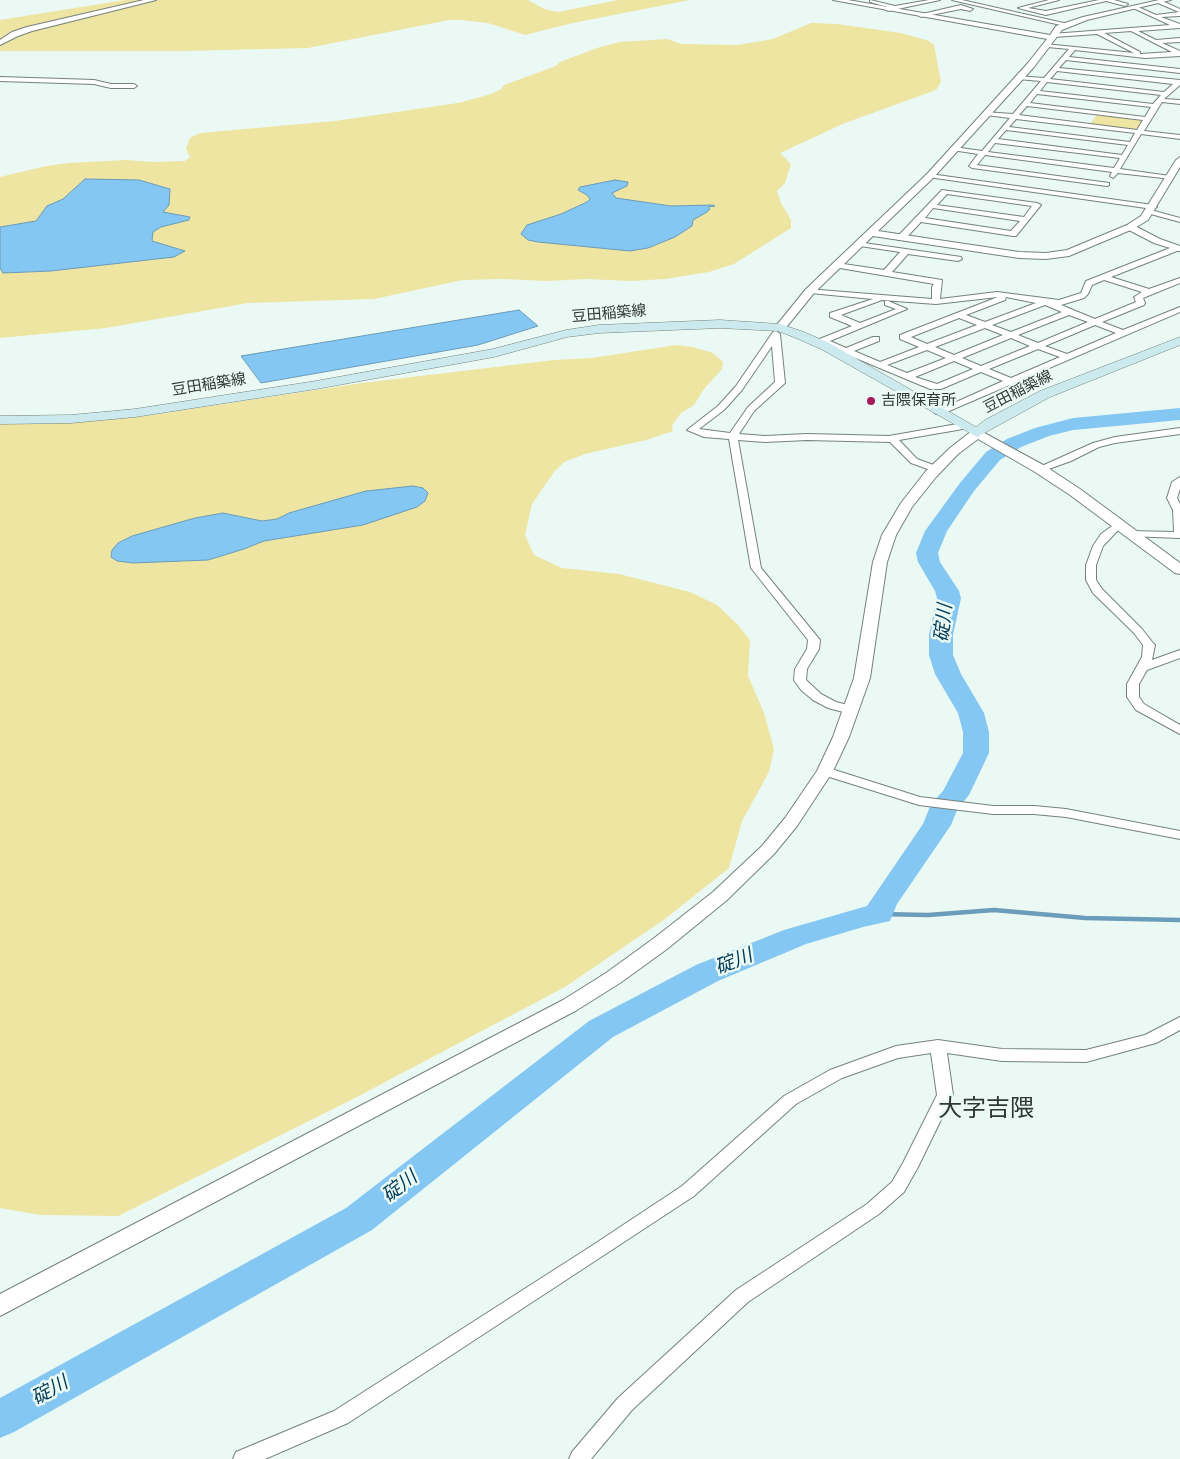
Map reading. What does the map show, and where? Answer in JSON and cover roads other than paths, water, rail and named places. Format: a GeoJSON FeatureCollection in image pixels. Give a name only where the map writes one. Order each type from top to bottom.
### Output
{"type":"FeatureCollection","features":[{"type":"Feature","properties":{"kind":"main road","name":"豆田稲築線"},"geometry":{"type":"LineString","coordinates":[[0,420],[71,419],[135,413],[316,385],[494,353],[557,336],[599,329],[720,324],[777,332],[820,341],[977,433],[990,423],[1045,394],[1180,341]]}},
{"type":"Feature","properties":{"kind":"street"},"geometry":{"type":"LineString","coordinates":[[0,43],[30,28],[153,0]]}},
{"type":"Feature","properties":{"kind":"street"},"geometry":{"type":"LineString","coordinates":[[836,0],[1053,36],[1178,26]]}},
{"type":"Feature","properties":{"kind":"street"},"geometry":{"type":"LineString","coordinates":[[855,4],[874,0],[922,15],[960,7]]}},
{"type":"Feature","properties":{"kind":"street"},"geometry":{"type":"LineString","coordinates":[[892,0],[923,3],[948,10]]}},
{"type":"Feature","properties":{"kind":"street"},"geometry":{"type":"LineString","coordinates":[[923,3],[936,0],[986,12],[996,9]]}},
{"type":"Feature","properties":{"kind":"street"},"geometry":{"type":"LineString","coordinates":[[955,0],[996,9],[1065,20],[1164,1],[1180,13]]}},
{"type":"Feature","properties":{"kind":"street"},"geometry":{"type":"LineString","coordinates":[[962,0],[978,4],[993,1]]}},
{"type":"Feature","properties":{"kind":"street"},"geometry":{"type":"LineString","coordinates":[[1056,0],[1021,7],[1065,20]]}},
{"type":"Feature","properties":{"kind":"street"},"geometry":{"type":"LineString","coordinates":[[1088,0],[1115,11]]}},
{"type":"Feature","properties":{"kind":"street"},"geometry":{"type":"LineString","coordinates":[[1046,13],[1107,0],[1130,6],[1178,26]]}},
{"type":"Feature","properties":{"kind":"street"},"geometry":{"type":"LineString","coordinates":[[888,9],[898,8],[912,2],[935,12]]}},
{"type":"Feature","properties":{"kind":"street"},"geometry":{"type":"LineString","coordinates":[[1069,8],[1086,12]]}},
{"type":"Feature","properties":{"kind":"street"},"geometry":{"type":"LineString","coordinates":[[1154,16],[1180,13]]}},
{"type":"Feature","properties":{"kind":"street"},"geometry":{"type":"LineString","coordinates":[[1065,20],[1047,46],[930,176],[810,292],[777,332],[739,388],[727,402],[706,421],[692,430],[704,434],[764,439],[806,437],[892,438],[977,433],[1040,469],[1119,524],[1180,570]]}},
{"type":"Feature","properties":{"kind":"street"},"geometry":{"type":"LineString","coordinates":[[1132,29],[1180,54]]}},
{"type":"Feature","properties":{"kind":"street"},"geometry":{"type":"LineString","coordinates":[[1098,32],[1180,71]]}},
{"type":"Feature","properties":{"kind":"street"},"geometry":{"type":"LineString","coordinates":[[1155,42],[1180,40]]}},
{"type":"Feature","properties":{"kind":"street"},"geometry":{"type":"LineString","coordinates":[[1047,46],[1145,56],[1180,54]]}},
{"type":"Feature","properties":{"kind":"street"},"geometry":{"type":"LineString","coordinates":[[1074,48],[972,166],[1107,184]]}},
{"type":"Feature","properties":{"kind":"street"},"geometry":{"type":"LineString","coordinates":[[1065,58],[1180,71]]}},
{"type":"Feature","properties":{"kind":"street"},"geometry":{"type":"LineString","coordinates":[[1166,66],[1180,65]]}},
{"type":"Feature","properties":{"kind":"street"},"geometry":{"type":"LineString","coordinates":[[1056,69],[1179,82]]}},
{"type":"Feature","properties":{"kind":"street"},"geometry":{"type":"LineString","coordinates":[[1018,77],[1162,97],[1180,102]]}},
{"type":"Feature","properties":{"kind":"street"},"geometry":{"type":"LineString","coordinates":[[0,79],[94,82],[111,86],[134,86]]}},
{"type":"Feature","properties":{"kind":"street"},"geometry":{"type":"LineString","coordinates":[[1097,199],[1117,170],[1155,106],[1179,82]]}},
{"type":"Feature","properties":{"kind":"street"},"geometry":{"type":"LineString","coordinates":[[1036,92],[1155,106]]}},
{"type":"Feature","properties":{"kind":"street"},"geometry":{"type":"LineString","coordinates":[[1025,104],[1148,119]]}},
{"type":"Feature","properties":{"kind":"street"},"geometry":{"type":"LineString","coordinates":[[986,113],[1180,137]]}},
{"type":"Feature","properties":{"kind":"street"},"geometry":{"type":"LineString","coordinates":[[1005,128],[1133,144]]}},
{"type":"Feature","properties":{"kind":"street"},"geometry":{"type":"LineString","coordinates":[[995,140],[1125,157]]}},
{"type":"Feature","properties":{"kind":"street"},"geometry":{"type":"LineString","coordinates":[[954,149],[1117,170],[1174,174]]}},
{"type":"Feature","properties":{"kind":"street"},"geometry":{"type":"LineString","coordinates":[[871,233],[1001,253],[1046,256],[1069,253],[1130,227],[1145,218],[1174,174],[1180,160]]}},
{"type":"Feature","properties":{"kind":"street"},"geometry":{"type":"LineString","coordinates":[[930,176],[1097,199],[1152,209],[1180,220]]}},
{"type":"Feature","properties":{"kind":"street"},"geometry":{"type":"LineString","coordinates":[[901,238],[945,192],[1037,205]]}},
{"type":"Feature","properties":{"kind":"street"},"geometry":{"type":"LineString","coordinates":[[919,219],[1013,234],[1048,192]]}},
{"type":"Feature","properties":{"kind":"street"},"geometry":{"type":"LineString","coordinates":[[932,206],[1025,220]]}},
{"type":"Feature","properties":{"kind":"street"},"geometry":{"type":"LineString","coordinates":[[1130,227],[1156,241],[1178,248]]}},
{"type":"Feature","properties":{"kind":"street"},"geometry":{"type":"LineString","coordinates":[[860,244],[958,259]]}},
{"type":"Feature","properties":{"kind":"street"},"geometry":{"type":"LineString","coordinates":[[810,292],[936,302],[997,294],[1060,303],[1084,294],[1089,282],[1178,248]]}},
{"type":"Feature","properties":{"kind":"street"},"geometry":{"type":"LineString","coordinates":[[887,272],[906,251]]}},
{"type":"Feature","properties":{"kind":"street"},"geometry":{"type":"LineString","coordinates":[[837,265],[939,282],[936,287],[936,302]]}},
{"type":"Feature","properties":{"kind":"street"},"geometry":{"type":"LineString","coordinates":[[1104,276],[1149,292]]}},
{"type":"Feature","properties":{"kind":"street"},"geometry":{"type":"LineString","coordinates":[[820,341],[846,350],[906,377],[938,387],[1141,304],[1138,297],[1180,280]]}},
{"type":"Feature","properties":{"kind":"street"},"geometry":{"type":"LineString","coordinates":[[1010,295],[903,337],[1010,382]]}},
{"type":"Feature","properties":{"kind":"street"},"geometry":{"type":"LineString","coordinates":[[820,341],[824,339],[859,326],[903,309],[876,298],[833,316],[859,326]]}},
{"type":"Feature","properties":{"kind":"street"},"geometry":{"type":"LineString","coordinates":[[879,365],[1045,302],[1122,333]]}},
{"type":"Feature","properties":{"kind":"street"},"geometry":{"type":"LineString","coordinates":[[939,412],[1180,309]]}},
{"type":"Feature","properties":{"kind":"street"},"geometry":{"type":"LineString","coordinates":[[906,377],[1069,312]]}},
{"type":"Feature","properties":{"kind":"street"},"geometry":{"type":"LineString","coordinates":[[959,314],[1067,357]]}},
{"type":"Feature","properties":{"kind":"street"},"geometry":{"type":"LineString","coordinates":[[777,332],[780,383],[751,409],[733,436],[756,568],[814,640],[813,649],[801,669],[800,680],[817,697],[832,705],[851,710]]}},
{"type":"Feature","properties":{"kind":"street"},"geometry":{"type":"LineString","coordinates":[[846,350],[876,339]]}},
{"type":"Feature","properties":{"kind":"street"},"geometry":{"type":"LineString","coordinates":[[1040,469],[1068,459],[1096,445],[1115,440],[1180,431]]}},
{"type":"Feature","properties":{"kind":"street"},"geometry":{"type":"LineString","coordinates":[[0,1306],[570,1005],[613,978],[660,944],[720,896],[768,850],[791,822],[825,771],[841,737],[862,678],[880,562],[886,544],[906,506],[936,469],[954,451],[977,433]]}},
{"type":"Feature","properties":{"kind":"street"},"geometry":{"type":"LineString","coordinates":[[892,438],[914,461],[936,469]]}},
{"type":"Feature","properties":{"kind":"street"},"geometry":{"type":"LineString","coordinates":[[1180,438],[1175,439],[1180,442]]}},
{"type":"Feature","properties":{"kind":"street"},"geometry":{"type":"LineString","coordinates":[[1131,534],[1179,534],[1178,510],[1172,498],[1177,482],[1180,480]]}},
{"type":"Feature","properties":{"kind":"street"},"geometry":{"type":"LineString","coordinates":[[1119,524],[1105,536],[1098,546],[1091,566],[1091,580],[1097,591],[1138,630],[1149,645],[1148,656],[1134,684],[1132,697],[1140,707],[1180,730]]}},
{"type":"Feature","properties":{"kind":"street"},"geometry":{"type":"LineString","coordinates":[[1141,668],[1180,654]]}},
{"type":"Feature","properties":{"kind":"street"},"geometry":{"type":"LineString","coordinates":[[825,771],[919,801],[938,805],[1066,813],[1180,835]]}},
{"type":"Feature","properties":{"kind":"street"},"geometry":{"type":"LineString","coordinates":[[244,1459],[341,1417],[600,1250],[688,1191],[790,1100],[844,1071],[896,1052],[938,1046],[1002,1055],[1086,1056],[1150,1039],[1180,1023]]}},
{"type":"Feature","properties":{"kind":"street"},"geometry":{"type":"LineString","coordinates":[[579,1459],[625,1404],[742,1296],[873,1209],[898,1187],[946,1095],[938,1046]]}},
{"type":"Feature","properties":{"kind":"water"},"geometry":{"type":"Polygon","coordinates":[[[85,179],[139,180],[170,189],[169,205],[163,212],[190,217],[189,220],[161,227],[153,232],[152,241],[185,251],[174,257],[51,271],[3,273],[0,268],[0,227],[36,221],[47,206],[63,199],[85,179]]]}},
{"type":"Feature","properties":{"kind":"water"},"geometry":{"type":"Polygon","coordinates":[[[615,180],[628,182],[627,186],[612,193],[616,198],[671,206],[715,206],[708,207],[710,209],[707,212],[693,220],[692,226],[675,237],[648,248],[630,251],[538,242],[528,240],[521,234],[527,225],[561,214],[587,202],[590,199],[578,190],[580,187],[615,180]]]}},
{"type":"Feature","properties":{"kind":"water"},"geometry":{"type":"Polygon","coordinates":[[[519,310],[538,326],[478,345],[261,383],[241,356],[519,310]]]}},
{"type":"Feature","properties":{"kind":"water"},"geometry":{"type":"Polygon","coordinates":[[[413,486],[423,488],[428,493],[425,501],[417,507],[363,525],[264,541],[208,560],[133,563],[117,561],[111,557],[112,550],[118,543],[132,536],[195,518],[223,513],[262,521],[277,519],[289,513],[366,491],[413,486]]]}},
{"type":"Feature","properties":{"kind":"waterway","name":"碇川"},"geometry":{"type":"LineString","coordinates":[[0,1419],[359,1219],[601,1029],[707,973],[795,937],[861,917],[879,914],[883,903],[937,825],[945,804],[955,795],[976,753],[976,732],[971,713],[948,674],[941,655],[941,635],[949,598],[947,591],[929,562],[927,553],[936,531],[967,487],[993,456],[1014,443],[1042,432],[1073,424],[1180,414]]}},
{"type":"Feature","properties":{"kind":"waterway"},"geometry":{"type":"LineString","coordinates":[[879,914],[928,915],[994,910],[1085,918],[1180,920]]}},
{"type":"Feature","properties":{"kind":"place","name":"吉隈保育所"},"geometry":{"type":"Point","coordinates":[871,401]}},
{"type":"Feature","properties":{"kind":"district","name":"大字吉隈"},"geometry":{"type":"Point","coordinates":[986,1109]}}]}
